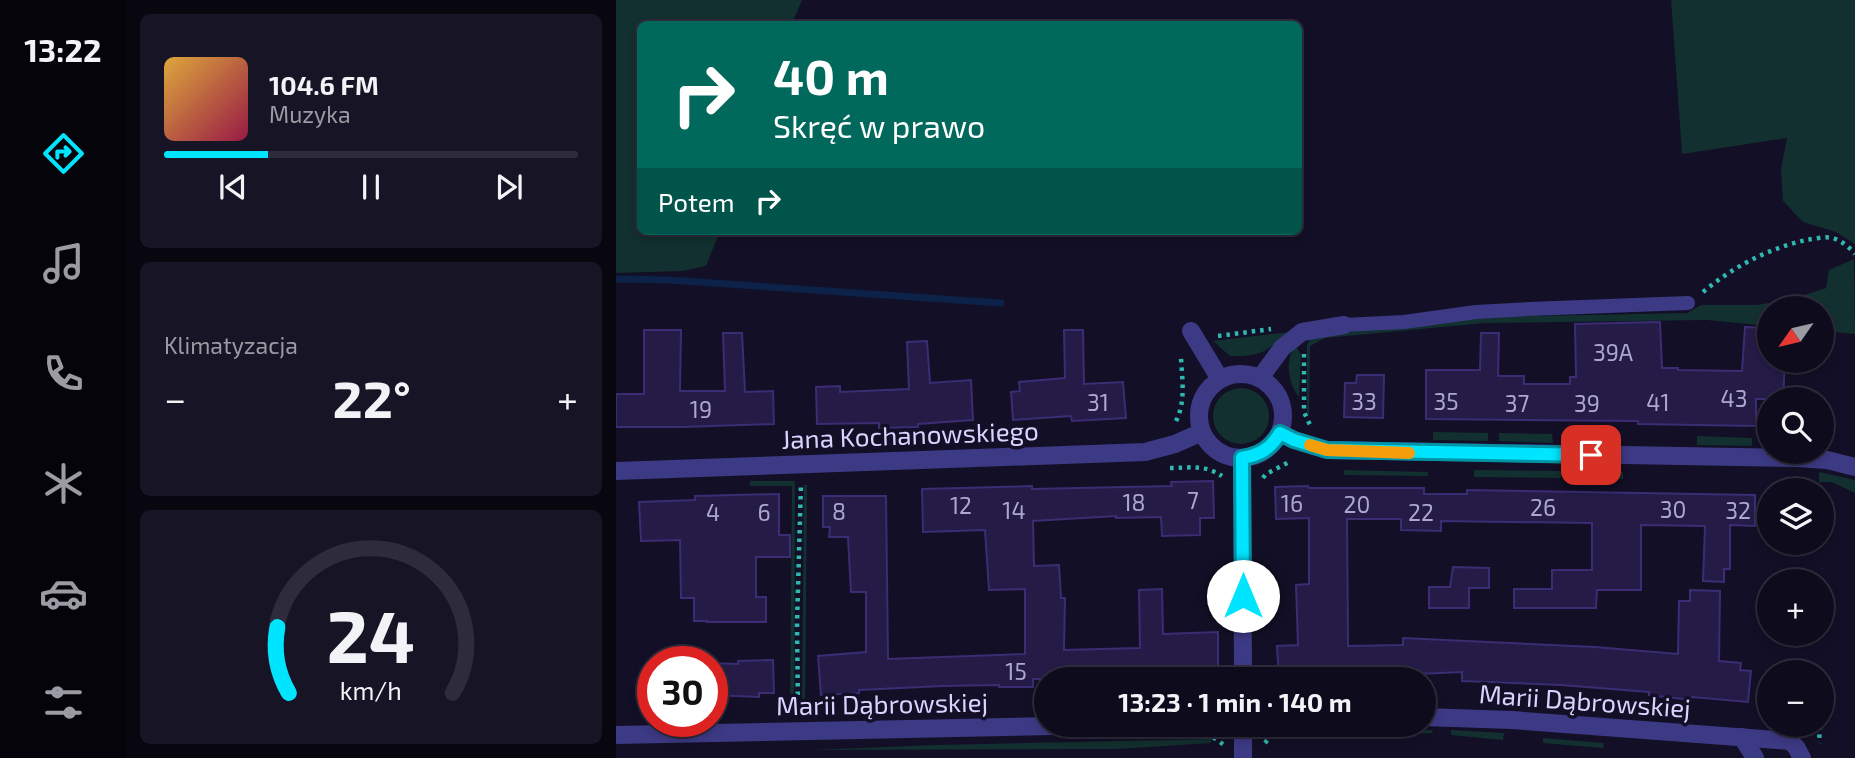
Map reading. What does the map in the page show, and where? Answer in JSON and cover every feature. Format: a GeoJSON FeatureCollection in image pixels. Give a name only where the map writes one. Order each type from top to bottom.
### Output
{"type":"FeatureCollection","features":[{"type":"Feature","properties":{"kind":"street"},"geometry":{"type":"LineString","coordinates":[[1260,378],[1282,348],[1302,332],[1344,325]]}},
{"type":"Feature","properties":{"kind":"street"},"geometry":{"type":"LineString","coordinates":[[1193,335],[1220,379]]}},
{"type":"Feature","properties":{"kind":"street"},"geometry":{"type":"LineString","coordinates":[[1230,375],[1260,378],[1279,395],[1283,407],[1280,433],[1265,451],[1254,456],[1242,458],[1218,451],[1202,432],[1202,402],[1206,393],[1220,379],[1230,375]]}},
{"type":"Feature","properties":{"kind":"street","name":"Jana Kochanowskiego"},"geometry":{"type":"LineString","coordinates":[[616,471],[1145,452],[1175,444],[1202,432]]}},
{"type":"Feature","properties":{"kind":"street"},"geometry":{"type":"LineString","coordinates":[[1280,433],[1327,450],[1797,458],[1827,460],[1855,467]]}},
{"type":"Feature","properties":{"kind":"street"},"geometry":{"type":"LineString","coordinates":[[1242,458],[1243,667]]}},
{"type":"Feature","properties":{"kind":"street","name":"Marii Dąbrowskiej"},"geometry":{"type":"LineString","coordinates":[[1436,717],[1512,720],[1790,741],[1802,758]]}},
{"type":"Feature","properties":{"kind":"street","name":"Marii Dąbrowskiej"},"geometry":{"type":"LineString","coordinates":[[616,735],[1034,726]]}},
{"type":"Feature","properties":{"kind":"street"},"geometry":{"type":"LineString","coordinates":[[1243,737],[1243,758]]}},
{"type":"Feature","properties":{"kind":"street"},"geometry":{"type":"LineString","coordinates":[[1742,737],[1755,758]]}},
{"type":"Feature","properties":{"kind":"lane"},"geometry":{"type":"LineString","coordinates":[[1344,325],[1404,322],[1529,309],[1688,303]]}},
{"type":"Feature","properties":{"kind":"path"},"geometry":{"type":"LineString","coordinates":[[1688,303],[1717,280],[1752,258],[1792,243],[1831,237],[1846,244],[1855,254]]}},
{"type":"Feature","properties":{"kind":"path"},"geometry":{"type":"LineString","coordinates":[[1174,426],[1181,407],[1183,343],[1193,335],[1294,327],[1302,332],[1304,412],[1316,429]]}},
{"type":"Feature","properties":{"kind":"path"},"geometry":{"type":"LineString","coordinates":[[1260,484],[1266,474],[1294,460]]}},
{"type":"Feature","properties":{"kind":"path"},"geometry":{"type":"LineString","coordinates":[[1163,468],[1212,469],[1222,477],[1226,487]]}},
{"type":"Feature","properties":{"kind":"path"},"geometry":{"type":"LineString","coordinates":[[798,717],[797,624],[801,477]]}},
{"type":"Feature","properties":{"kind":"green space"},"geometry":{"type":"Polygon","coordinates":[[[616,0],[802,0],[793,21],[637,21],[637,235],[718,235],[706,266],[683,271],[616,273],[616,0]]]}},
{"type":"Feature","properties":{"kind":"green space"},"geometry":{"type":"Polygon","coordinates":[[[1671,0],[1855,0],[1855,244],[1836,232],[1803,222],[1783,201],[1781,169],[1787,138],[1682,154],[1671,0]]]}},
{"type":"Feature","properties":{"kind":"green space"},"geometry":{"type":"Polygon","coordinates":[[[1854,259],[1855,334],[1834,332],[1834,296],[1801,296],[1826,288],[1829,270],[1854,259]]]}},
{"type":"Feature","properties":{"kind":"green space"},"geometry":{"type":"Polygon","coordinates":[[[1701,305],[1757,305],[1757,325],[1707,320],[1485,323],[1325,338],[1310,346],[1309,416],[1307,412],[1307,345],[1311,338],[1486,317],[1687,313],[1701,305]]]}},
{"type":"Feature","properties":{"kind":"green space"},"geometry":{"type":"Polygon","coordinates":[[[1290,332],[1269,348],[1250,355],[1230,356],[1213,341],[1290,332]]]}},
{"type":"Feature","properties":{"kind":"green space"},"geometry":{"type":"Polygon","coordinates":[[[1296,346],[1301,355],[1299,397],[1289,372],[1290,358],[1296,346]]]}},
{"type":"Feature","properties":{"kind":"green space"},"geometry":{"type":"Polygon","coordinates":[[[1235,388],[1247,388],[1257,392],[1265,400],[1269,416],[1265,432],[1257,440],[1247,444],[1235,444],[1225,440],[1217,432],[1213,422],[1213,410],[1217,400],[1225,392],[1235,388]]]}},
{"type":"Feature","properties":{"kind":"green space"},"geometry":{"type":"Polygon","coordinates":[[[1433,432],[1488,433],[1488,441],[1433,440],[1433,432]]]}},
{"type":"Feature","properties":{"kind":"green space"},"geometry":{"type":"Polygon","coordinates":[[[1499,433],[1552,434],[1553,443],[1499,441],[1499,433]]]}},
{"type":"Feature","properties":{"kind":"green space"},"geometry":{"type":"Polygon","coordinates":[[[1697,436],[1752,438],[1752,446],[1697,445],[1697,436]]]}},
{"type":"Feature","properties":{"kind":"green space"},"geometry":{"type":"Polygon","coordinates":[[[1344,470],[1428,472],[1428,476],[1344,475],[1344,470]]]}},
{"type":"Feature","properties":{"kind":"green space"},"geometry":{"type":"Polygon","coordinates":[[[1474,470],[1562,471],[1561,478],[1474,477],[1474,470]]]}},
{"type":"Feature","properties":{"kind":"green space"},"geometry":{"type":"Polygon","coordinates":[[[1582,471],[1623,472],[1623,479],[1582,479],[1582,471]]]}},
{"type":"Feature","properties":{"kind":"green space"},"geometry":{"type":"Polygon","coordinates":[[[1819,472],[1855,480],[1855,493],[1834,483],[1834,478],[1819,478],[1819,472]]]}},
{"type":"Feature","properties":{"kind":"green space"},"geometry":{"type":"Polygon","coordinates":[[[750,481],[795,481],[794,713],[790,713],[792,486],[750,486],[750,481]]]}},
{"type":"Feature","properties":{"kind":"green space"},"geometry":{"type":"Polygon","coordinates":[[[804,485],[807,485],[805,710],[802,709],[804,485]]]}},
{"type":"Feature","properties":{"kind":"green space"},"geometry":{"type":"Polygon","coordinates":[[[1451,730],[1504,733],[1503,740],[1451,735],[1451,730]]]}},
{"type":"Feature","properties":{"kind":"green space"},"geometry":{"type":"Polygon","coordinates":[[[1543,738],[1604,743],[1603,748],[1543,743],[1543,738]]]}},
{"type":"Feature","properties":{"kind":"green space"},"geometry":{"type":"Polygon","coordinates":[[[1211,739],[1211,743],[1118,749],[811,750],[937,745],[1211,739]]]}},
{"type":"Feature","properties":{"kind":"building"},"geometry":{"type":"Polygon","coordinates":[[[1660,322],[1662,368],[1678,370],[1742,371],[1745,327],[1757,328],[1757,373],[1784,373],[1784,387],[1757,387],[1756,426],[1638,424],[1638,421],[1426,419],[1426,370],[1480,370],[1481,333],[1499,333],[1498,376],[1524,376],[1524,384],[1570,384],[1570,377],[1576,377],[1575,324],[1660,322]]]}},
{"type":"Feature","properties":{"kind":"building"},"geometry":{"type":"Polygon","coordinates":[[[644,330],[681,330],[680,391],[725,391],[723,333],[742,333],[745,392],[773,391],[774,424],[616,427],[616,394],[644,394],[644,330]]]}},
{"type":"Feature","properties":{"kind":"building"},"geometry":{"type":"Polygon","coordinates":[[[1064,330],[1083,330],[1084,384],[1123,382],[1126,418],[1072,421],[1071,416],[1013,420],[1011,392],[1020,391],[1019,382],[1065,378],[1064,330]]]}},
{"type":"Feature","properties":{"kind":"building"},"geometry":{"type":"Polygon","coordinates":[[[927,341],[930,383],[971,380],[973,420],[918,424],[918,427],[879,428],[879,423],[817,424],[816,387],[840,386],[840,392],[909,389],[907,342],[927,341]]]}},
{"type":"Feature","properties":{"kind":"building"},"geometry":{"type":"Polygon","coordinates":[[[1357,375],[1384,375],[1383,418],[1344,417],[1345,383],[1356,383],[1357,375]]]}},
{"type":"Feature","properties":{"kind":"building"},"geometry":{"type":"Polygon","coordinates":[[[1213,481],[1214,518],[1200,518],[1200,535],[1162,536],[1161,517],[1116,516],[1033,521],[1034,566],[1059,565],[1061,598],[1065,598],[1064,650],[1140,648],[1139,590],[1162,589],[1163,634],[1218,632],[1218,667],[1034,667],[1033,687],[943,686],[859,690],[859,693],[821,695],[818,656],[866,652],[866,592],[851,592],[848,537],[829,537],[830,527],[823,527],[823,496],[886,496],[888,659],[1025,654],[1025,589],[989,590],[985,530],[923,532],[922,489],[1172,486],[1171,482],[1213,481]]]}},
{"type":"Feature","properties":{"kind":"building"},"geometry":{"type":"Polygon","coordinates":[[[1275,487],[1424,488],[1424,494],[1467,494],[1467,490],[1755,495],[1755,526],[1730,525],[1730,569],[1724,569],[1724,582],[1703,581],[1705,526],[1641,525],[1641,590],[1597,590],[1596,608],[1514,608],[1514,589],[1552,589],[1552,570],[1592,570],[1592,523],[1441,521],[1441,531],[1401,530],[1401,519],[1347,519],[1348,646],[1403,645],[1403,638],[1595,647],[1678,654],[1679,601],[1690,601],[1690,590],[1720,591],[1719,661],[1741,663],[1740,670],[1751,671],[1748,702],[1692,697],[1691,700],[1649,695],[1649,692],[1561,685],[1462,681],[1462,672],[1436,673],[1436,667],[1278,667],[1277,646],[1298,645],[1296,585],[1309,584],[1309,518],[1276,519],[1275,487]]]}},
{"type":"Feature","properties":{"kind":"building"},"geometry":{"type":"Polygon","coordinates":[[[779,494],[779,535],[790,535],[790,557],[756,557],[756,597],[766,597],[766,622],[694,621],[694,598],[681,598],[680,540],[641,541],[639,502],[695,500],[695,496],[779,494]]]}},
{"type":"Feature","properties":{"kind":"building"},"geometry":{"type":"Polygon","coordinates":[[[1453,567],[1489,568],[1489,588],[1469,588],[1469,608],[1429,608],[1429,587],[1450,587],[1453,567]]]}},
{"type":"Feature","properties":{"kind":"building"},"geometry":{"type":"Polygon","coordinates":[[[773,660],[774,693],[759,693],[759,697],[728,696],[728,664],[738,664],[738,661],[773,660]]]}},
{"type":"Feature","properties":{"kind":"waterway"},"geometry":{"type":"LineString","coordinates":[[616,279],[669,280],[1001,303]]}},
{"type":"Feature","properties":{"kind":"slow traffic"},"geometry":{"type":"LineString","coordinates":[[1310,445],[1327,450],[1409,453]]}},
{"type":"Feature","properties":{"kind":"route"},"geometry":{"type":"LineString","coordinates":[[1243,596],[1242,458],[1265,451],[1280,433],[1327,450],[1354,452],[1591,455]]}}]}
